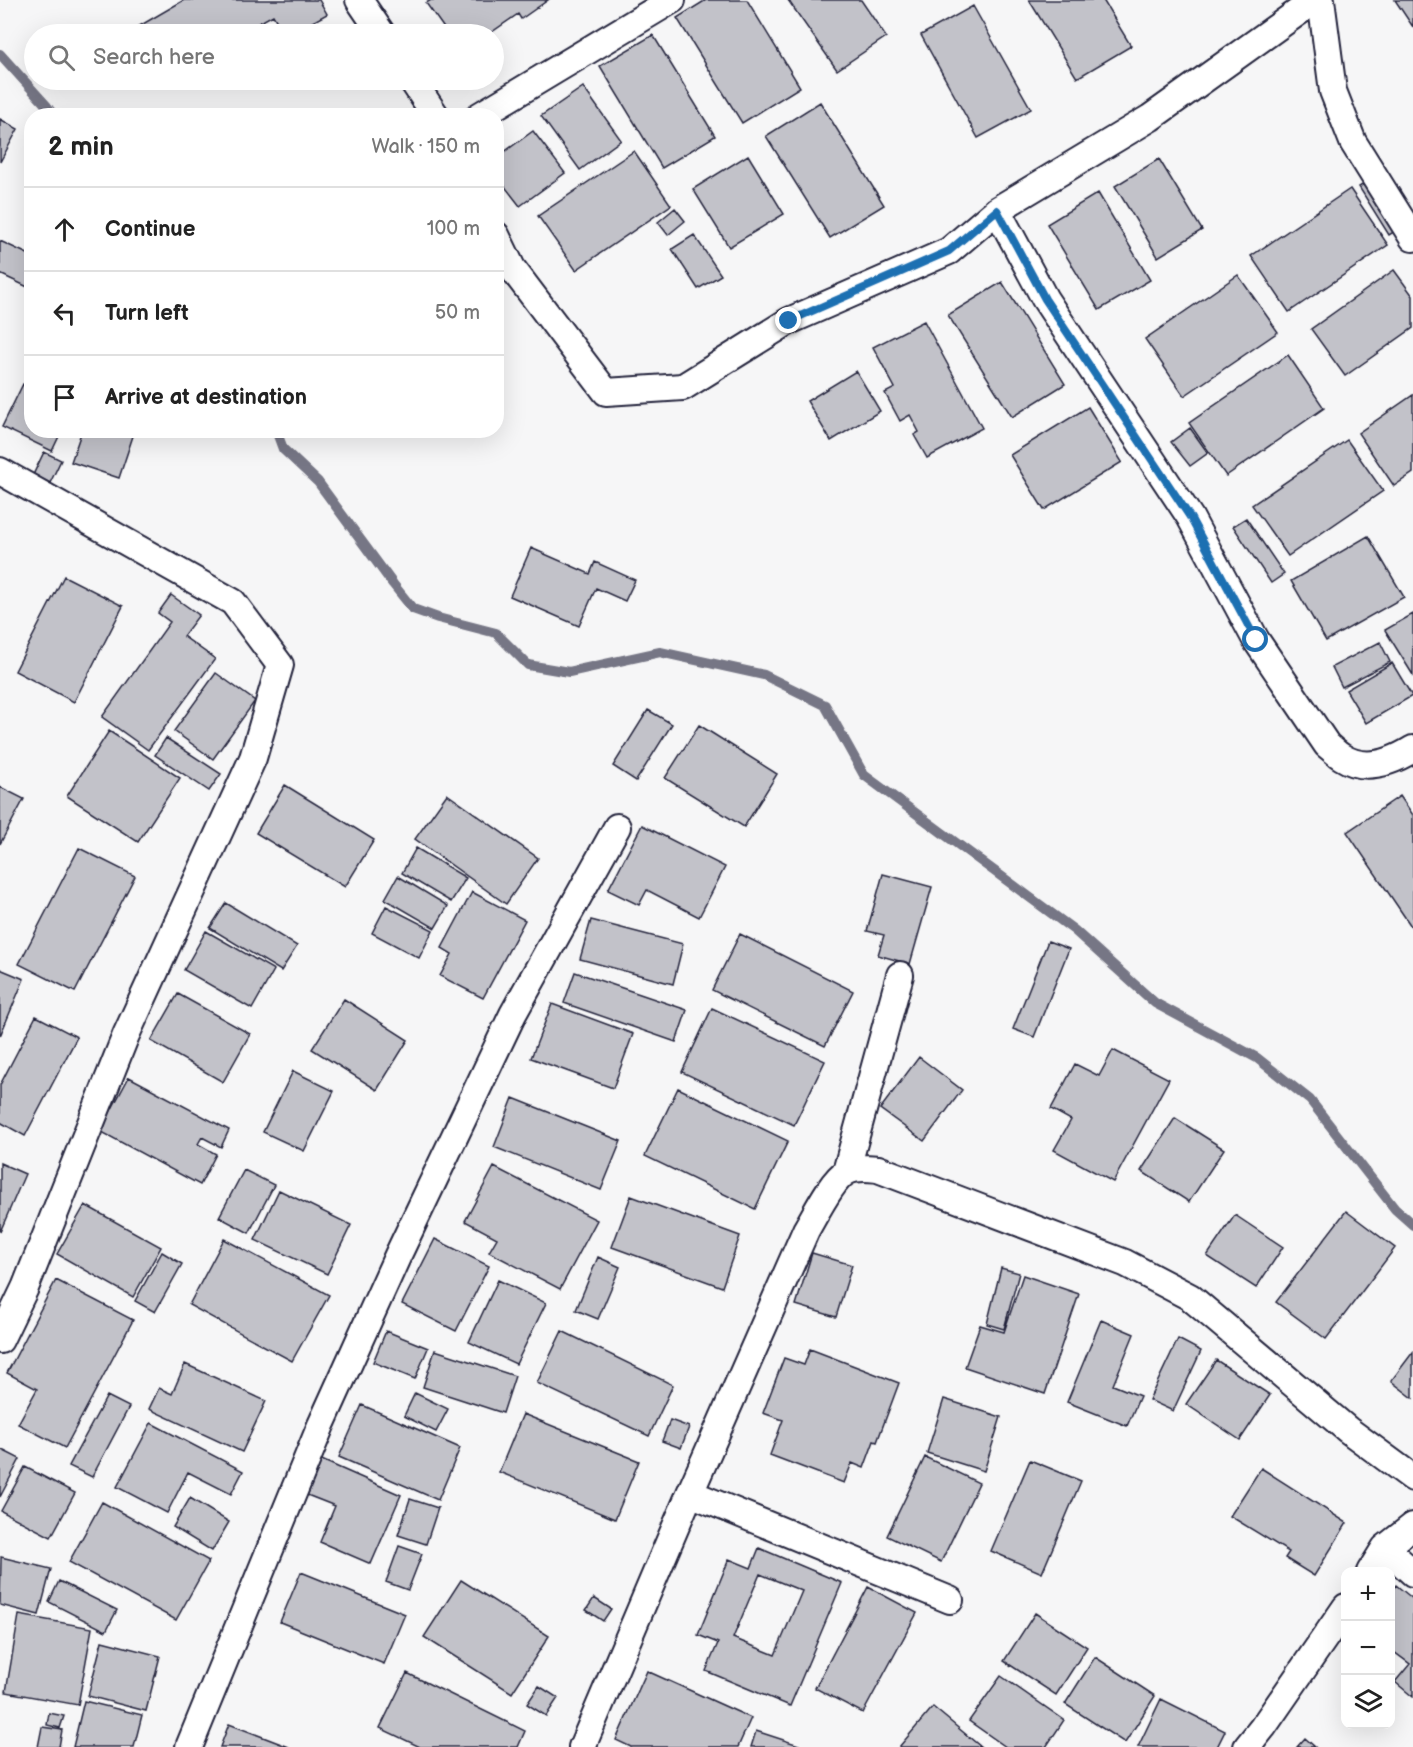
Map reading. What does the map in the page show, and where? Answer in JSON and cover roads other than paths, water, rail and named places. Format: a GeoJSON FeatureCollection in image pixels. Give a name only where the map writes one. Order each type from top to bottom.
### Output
{"type":"FeatureCollection","features":[{"type":"Feature","properties":{"kind":"street"},"geometry":{"type":"LineString","coordinates":[[358,0],[375,24]]}},
{"type":"Feature","properties":{"kind":"street"},"geometry":{"type":"LineString","coordinates":[[492,108],[672,0]]}},
{"type":"Feature","properties":{"kind":"street"},"geometry":{"type":"LineString","coordinates":[[504,252],[512,268],[606,393],[683,387],[789,321],[949,251],[997,210],[1150,118],[1314,0]]}},
{"type":"Feature","properties":{"kind":"street"},"geometry":{"type":"LineString","coordinates":[[1321,0],[1333,90],[1353,142],[1413,238]]}},
{"type":"Feature","properties":{"kind":"street"},"geometry":{"type":"LineString","coordinates":[[419,90],[431,108]]}},
{"type":"Feature","properties":{"kind":"street"},"geometry":{"type":"LineString","coordinates":[[997,210],[1045,299],[1190,517],[1256,640],[1327,745],[1342,758],[1365,765],[1386,762],[1413,749]]}},
{"type":"Feature","properties":{"kind":"street"},"geometry":{"type":"LineString","coordinates":[[0,1340],[25,1288],[126,1035],[253,758],[280,665],[233,602],[2,479]]}},
{"type":"Feature","properties":{"kind":"street"},"geometry":{"type":"LineString","coordinates":[[189,1747],[321,1425],[398,1256],[513,1014],[617,827]]}},
{"type":"Feature","properties":{"kind":"street"},"geometry":{"type":"LineString","coordinates":[[846,1172],[900,975]]}},
{"type":"Feature","properties":{"kind":"street"},"geometry":{"type":"LineString","coordinates":[[582,1747],[690,1493],[806,1230],[830,1189],[846,1172],[860,1167],[879,1169],[1125,1263],[1190,1297],[1348,1430],[1413,1478]]}},
{"type":"Feature","properties":{"kind":"street"},"geometry":{"type":"LineString","coordinates":[[690,1493],[950,1600]]}},
{"type":"Feature","properties":{"kind":"street"},"geometry":{"type":"LineString","coordinates":[[1373,1567],[1385,1548],[1413,1526]]}},
{"type":"Feature","properties":{"kind":"street"},"geometry":{"type":"LineString","coordinates":[[1385,1548],[1413,1573]]}},
{"type":"Feature","properties":{"kind":"street"},"geometry":{"type":"LineString","coordinates":[[1247,1747],[1341,1614]]}},
{"type":"Feature","properties":{"kind":"waterway"},"geometry":{"type":"LineString","coordinates":[[0,54],[24,81]]}},
{"type":"Feature","properties":{"kind":"waterway"},"geometry":{"type":"LineString","coordinates":[[32,90],[48,108]]}},
{"type":"Feature","properties":{"kind":"waterway"},"geometry":{"type":"LineString","coordinates":[[279,438],[283,449],[318,482],[413,609],[496,633],[528,665],[569,672],[660,652],[764,675],[825,705],[864,775],[1074,930],[1155,1003],[1257,1058],[1310,1100],[1395,1209],[1413,1225]]}}]}
